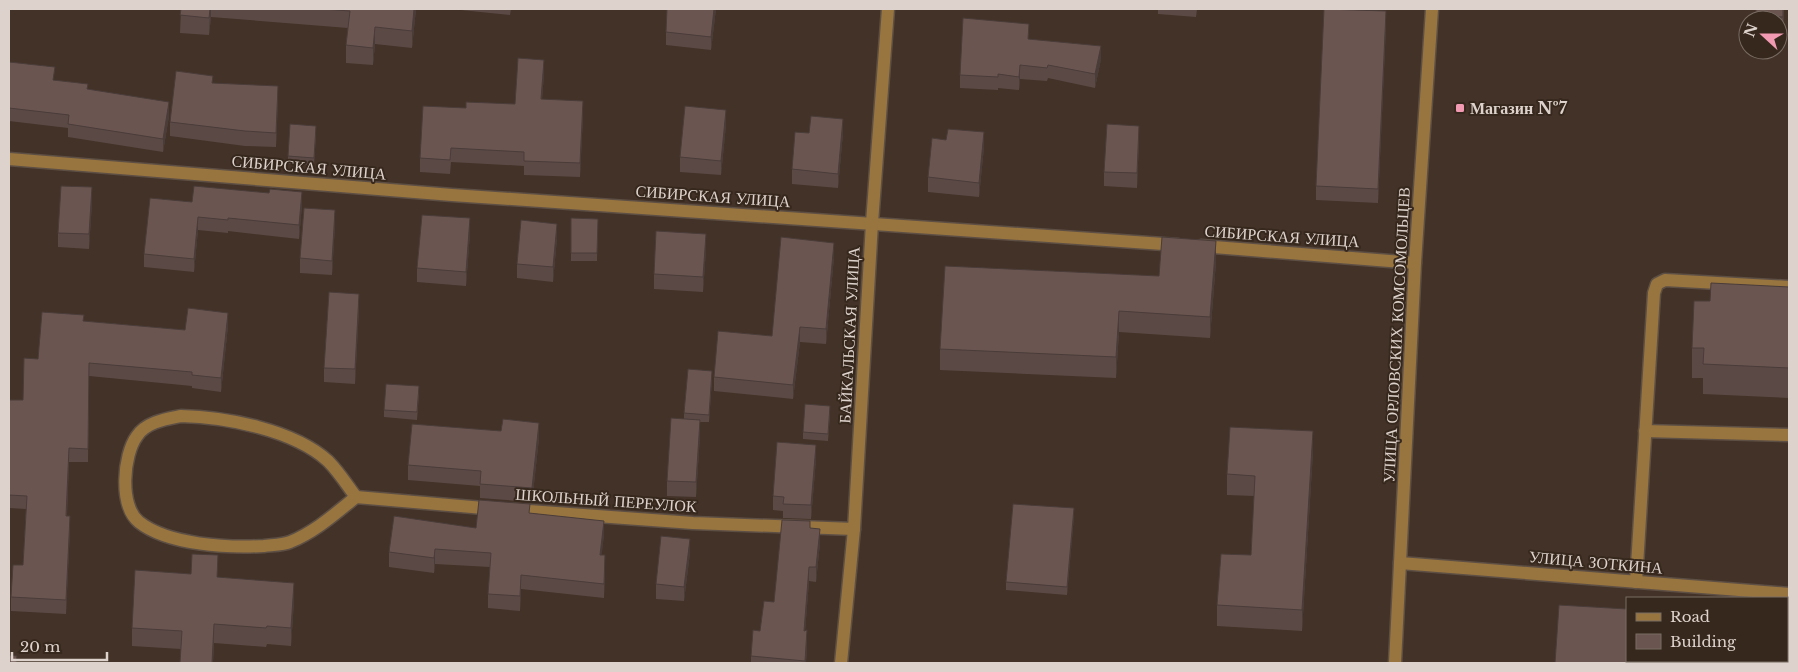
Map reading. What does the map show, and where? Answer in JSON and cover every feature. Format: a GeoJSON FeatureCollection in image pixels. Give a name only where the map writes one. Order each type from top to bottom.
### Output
{"type":"FeatureCollection","features":[{"type":"Feature","properties":{"kind":"street","name":"БАЙКАЛЬСКАЯ УЛИЦА"},"geometry":{"type":"LineString","coordinates":[[841,663],[854,529],[872,223],[888,9]]}},
{"type":"Feature","properties":{"kind":"street","name":"УЛИЦА ОРЛОВСКИХ КОМСОМОЛЬЦЕВ"},"geometry":{"type":"LineString","coordinates":[[1395,663],[1415,263],[1432,9]]}},
{"type":"Feature","properties":{"kind":"street","name":"СИБИРСКАЯ УЛИЦА"},"geometry":{"type":"LineString","coordinates":[[9,159],[452,195],[872,223],[1415,263]]}},
{"type":"Feature","properties":{"kind":"street"},"geometry":{"type":"LineString","coordinates":[[1636,582],[1654,293],[1657,284],[1665,280],[1789,287]]}},
{"type":"Feature","properties":{"kind":"street"},"geometry":{"type":"LineString","coordinates":[[181,416],[232,420],[270,431],[316,452],[329,462],[356,497],[315,528],[289,543],[241,547],[213,546],[159,533],[138,521],[131,511],[127,496],[126,464],[129,451],[137,435],[149,424],[181,416]]}},
{"type":"Feature","properties":{"kind":"street"},"geometry":{"type":"LineString","coordinates":[[1645,431],[1789,435]]}},
{"type":"Feature","properties":{"kind":"street","name":"ШКОЛЬНЫЙ ПЕРЕУЛОК"},"geometry":{"type":"LineString","coordinates":[[356,497],[693,523],[854,529]]}},
{"type":"Feature","properties":{"kind":"street","name":"УЛИЦА ЗОТКИНА"},"geometry":{"type":"LineString","coordinates":[[1400,563],[1789,594]]}},
{"type":"Feature","properties":{"kind":"building"},"geometry":{"type":"Polygon","coordinates":[[[181,9],[210,9],[209,18],[180,15],[181,9]]]}},
{"type":"Feature","properties":{"kind":"building"},"geometry":{"type":"Polygon","coordinates":[[[323,9],[414,9],[412,31],[375,27],[373,48],[346,45],[350,11],[323,9]]]}},
{"type":"Feature","properties":{"kind":"building"},"geometry":{"type":"Polygon","coordinates":[[[667,9],[714,9],[711,37],[666,32],[667,9]]]}},
{"type":"Feature","properties":{"kind":"building"},"geometry":{"type":"Polygon","coordinates":[[[1324,9],[1386,11],[1378,189],[1316,186],[1324,9]]]}},
{"type":"Feature","properties":{"kind":"building"},"geometry":{"type":"Polygon","coordinates":[[[1756,9],[1783,9],[1783,10],[1756,9]]]}},
{"type":"Feature","properties":{"kind":"building"},"geometry":{"type":"Polygon","coordinates":[[[963,18],[1029,24],[1028,39],[1101,46],[1095,74],[1048,65],[1047,68],[1020,65],[1019,77],[998,74],[998,77],[960,75],[963,18]]]}},
{"type":"Feature","properties":{"kind":"building"},"geometry":{"type":"Polygon","coordinates":[[[518,58],[544,60],[541,99],[583,101],[580,163],[524,161],[524,152],[451,148],[450,160],[420,158],[423,106],[466,108],[466,102],[515,104],[518,58]]]}},
{"type":"Feature","properties":{"kind":"building"},"geometry":{"type":"Polygon","coordinates":[[[9,62],[55,67],[53,80],[88,84],[87,89],[169,102],[163,139],[68,124],[69,115],[9,108],[9,62]]]}},
{"type":"Feature","properties":{"kind":"building"},"geometry":{"type":"Polygon","coordinates":[[[176,71],[213,76],[212,83],[278,86],[276,133],[170,122],[176,71]]]}},
{"type":"Feature","properties":{"kind":"building"},"geometry":{"type":"Polygon","coordinates":[[[685,106],[726,110],[721,161],[680,157],[685,106]]]}},
{"type":"Feature","properties":{"kind":"building"},"geometry":{"type":"Polygon","coordinates":[[[811,116],[843,119],[838,174],[792,169],[795,132],[809,133],[811,116]]]}},
{"type":"Feature","properties":{"kind":"building"},"geometry":{"type":"Polygon","coordinates":[[[290,124],[316,126],[314,158],[288,156],[290,124]]]}},
{"type":"Feature","properties":{"kind":"building"},"geometry":{"type":"Polygon","coordinates":[[[1107,124],[1139,126],[1137,173],[1104,172],[1107,124]]]}},
{"type":"Feature","properties":{"kind":"building"},"geometry":{"type":"Polygon","coordinates":[[[948,129],[984,132],[979,183],[928,177],[932,138],[946,140],[948,129]]]}},
{"type":"Feature","properties":{"kind":"building"},"geometry":{"type":"Polygon","coordinates":[[[61,186],[92,187],[89,234],[58,233],[61,186]]]}},
{"type":"Feature","properties":{"kind":"building"},"geometry":{"type":"Polygon","coordinates":[[[194,186],[269,193],[270,189],[302,192],[299,225],[198,217],[194,259],[144,254],[150,198],[192,202],[194,186]]]}},
{"type":"Feature","properties":{"kind":"building"},"geometry":{"type":"Polygon","coordinates":[[[304,208],[335,210],[332,261],[300,258],[304,208]]]}},
{"type":"Feature","properties":{"kind":"building"},"geometry":{"type":"Polygon","coordinates":[[[422,215],[470,218],[466,272],[417,268],[422,215]]]}},
{"type":"Feature","properties":{"kind":"building"},"geometry":{"type":"Polygon","coordinates":[[[571,218],[598,219],[597,253],[571,253],[571,218]]]}},
{"type":"Feature","properties":{"kind":"building"},"geometry":{"type":"Polygon","coordinates":[[[521,220],[557,224],[553,267],[517,264],[521,220]]]}},
{"type":"Feature","properties":{"kind":"building"},"geometry":{"type":"Polygon","coordinates":[[[656,231],[706,234],[703,277],[654,274],[656,231]]]}},
{"type":"Feature","properties":{"kind":"building"},"geometry":{"type":"Polygon","coordinates":[[[781,237],[834,243],[826,329],[800,327],[793,385],[714,377],[718,331],[772,336],[781,237]]]}},
{"type":"Feature","properties":{"kind":"building"},"geometry":{"type":"Polygon","coordinates":[[[1162,237],[1216,241],[1210,317],[1119,311],[1116,357],[940,349],[945,266],[1159,276],[1162,237]]]}},
{"type":"Feature","properties":{"kind":"building"},"geometry":{"type":"Polygon","coordinates":[[[1711,283],[1789,287],[1789,368],[1703,364],[1704,348],[1692,348],[1694,301],[1710,301],[1711,283]]]}},
{"type":"Feature","properties":{"kind":"building"},"geometry":{"type":"Polygon","coordinates":[[[329,292],[359,294],[355,369],[324,368],[329,292]]]}},
{"type":"Feature","properties":{"kind":"building"},"geometry":{"type":"Polygon","coordinates":[[[188,308],[228,313],[221,378],[192,375],[192,372],[89,363],[88,449],[69,448],[66,516],[70,516],[66,600],[11,597],[13,565],[23,565],[27,496],[9,495],[9,400],[23,400],[24,358],[38,359],[42,312],[84,315],[83,321],[185,330],[188,308]]]}},
{"type":"Feature","properties":{"kind":"building"},"geometry":{"type":"Polygon","coordinates":[[[688,369],[712,371],[709,415],[684,413],[688,369]]]}},
{"type":"Feature","properties":{"kind":"building"},"geometry":{"type":"Polygon","coordinates":[[[386,384],[419,386],[417,412],[384,410],[386,384]]]}},
{"type":"Feature","properties":{"kind":"building"},"geometry":{"type":"Polygon","coordinates":[[[805,404],[830,406],[828,434],[803,432],[805,404]]]}},
{"type":"Feature","properties":{"kind":"building"},"geometry":{"type":"Polygon","coordinates":[[[671,418],[700,420],[696,482],[667,481],[671,418]]]}},
{"type":"Feature","properties":{"kind":"building"},"geometry":{"type":"Polygon","coordinates":[[[503,419],[539,423],[532,488],[480,484],[481,471],[408,465],[412,424],[501,431],[503,419]]]}},
{"type":"Feature","properties":{"kind":"building"},"geometry":{"type":"Polygon","coordinates":[[[1230,427],[1313,431],[1302,610],[1217,605],[1221,554],[1251,555],[1255,476],[1227,474],[1230,427]]]}},
{"type":"Feature","properties":{"kind":"building"},"geometry":{"type":"Polygon","coordinates":[[[777,442],[816,445],[811,505],[783,504],[784,497],[773,496],[777,442]]]}},
{"type":"Feature","properties":{"kind":"building"},"geometry":{"type":"Polygon","coordinates":[[[479,500],[530,504],[529,513],[604,521],[600,555],[605,555],[604,584],[521,575],[520,596],[488,594],[491,553],[435,549],[434,558],[389,552],[394,516],[476,528],[479,500]]]}},
{"type":"Feature","properties":{"kind":"building"},"geometry":{"type":"Polygon","coordinates":[[[1013,504],[1074,508],[1067,587],[1006,582],[1013,504]]]}},
{"type":"Feature","properties":{"kind":"building"},"geometry":{"type":"Polygon","coordinates":[[[782,520],[810,521],[810,528],[820,529],[816,567],[809,567],[804,631],[807,630],[805,661],[751,656],[753,630],[760,631],[764,601],[774,602],[782,520]]]}},
{"type":"Feature","properties":{"kind":"building"},"geometry":{"type":"Polygon","coordinates":[[[661,536],[690,539],[684,587],[656,584],[661,536]]]}},
{"type":"Feature","properties":{"kind":"building"},"geometry":{"type":"Polygon","coordinates":[[[192,554],[218,555],[217,577],[294,583],[291,628],[214,624],[212,663],[180,663],[182,631],[132,628],[135,570],[191,574],[192,554]]]}},
{"type":"Feature","properties":{"kind":"building"},"geometry":{"type":"Polygon","coordinates":[[[1559,605],[1626,609],[1626,662],[1788,662],[1789,618],[1789,663],[1555,663],[1559,605]]]}},
{"type":"Feature","properties":{"kind":"building"},"geometry":{"type":"Polygon","coordinates":[[[9,655],[17,656],[16,663],[9,663],[9,655]]]}},
{"type":"Feature","properties":{"kind":"place","name":"Магазин №7"},"geometry":{"type":"Point","coordinates":[1460,108]}}]}
